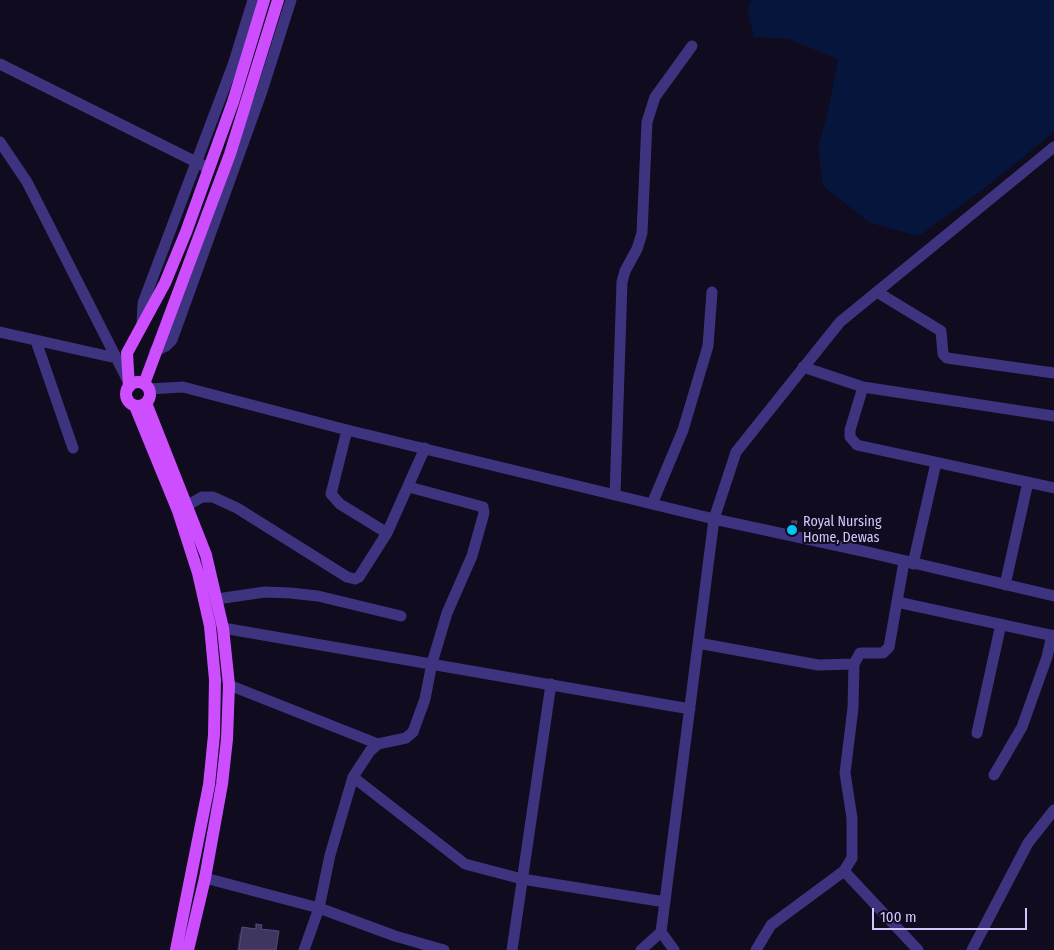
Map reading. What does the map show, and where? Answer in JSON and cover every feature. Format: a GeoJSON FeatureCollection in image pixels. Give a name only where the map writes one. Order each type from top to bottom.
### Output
{"type":"FeatureCollection","features":[{"type":"Feature","properties":{"kind":"main road"},"geometry":{"type":"LineString","coordinates":[[188,950],[205,878],[222,784],[227,739],[228,685],[223,628],[206,555],[188,505],[141,404],[127,398],[127,353],[165,283],[233,102],[264,0]]}},
{"type":"Feature","properties":{"kind":"main road"},"geometry":{"type":"LineString","coordinates":[[141,404],[149,398],[146,386],[156,352],[230,154],[278,0]]}},
{"type":"Feature","properties":{"kind":"main road"},"geometry":{"type":"LineString","coordinates":[[128,383],[146,386]]}},
{"type":"Feature","properties":{"kind":"main road"},"geometry":{"type":"LineString","coordinates":[[141,404],[198,572],[210,626],[215,680],[214,735],[208,785],[176,950]]}},
{"type":"Feature","properties":{"kind":"street"},"geometry":{"type":"LineString","coordinates":[[142,324],[144,303],[233,64],[253,0]]}},
{"type":"Feature","properties":{"kind":"street"},"geometry":{"type":"LineString","coordinates":[[156,352],[172,340],[261,94],[291,0]]}},
{"type":"Feature","properties":{"kind":"street"},"geometry":{"type":"LineString","coordinates":[[615,495],[622,282],[642,233],[647,122],[655,97],[692,46]]}},
{"type":"Feature","properties":{"kind":"street"},"geometry":{"type":"LineString","coordinates":[[0,78],[4,67],[209,169]]}},
{"type":"Feature","properties":{"kind":"street"},"geometry":{"type":"LineString","coordinates":[[0,142],[27,182],[128,383]]}},
{"type":"Feature","properties":{"kind":"street"},"geometry":{"type":"LineString","coordinates":[[641,950],[661,932],[714,519],[736,452],[840,322],[1054,147]]}},
{"type":"Feature","properties":{"kind":"street"},"geometry":{"type":"LineString","coordinates":[[652,504],[683,430],[708,346],[712,292]]}},
{"type":"Feature","properties":{"kind":"street"},"geometry":{"type":"LineString","coordinates":[[876,292],[941,331],[943,354],[947,358],[1054,373]]}},
{"type":"Feature","properties":{"kind":"street"},"geometry":{"type":"LineString","coordinates":[[0,332],[116,358]]}},
{"type":"Feature","properties":{"kind":"street"},"geometry":{"type":"LineString","coordinates":[[36,341],[73,448]]}},
{"type":"Feature","properties":{"kind":"street"},"geometry":{"type":"LineString","coordinates":[[803,367],[863,387],[1054,416]]}},
{"type":"Feature","properties":{"kind":"street"},"geometry":{"type":"LineString","coordinates":[[146,386],[183,386],[347,430],[714,519],[1054,596]]}},
{"type":"Feature","properties":{"kind":"street"},"geometry":{"type":"LineString","coordinates":[[863,387],[850,430],[850,437],[857,445],[1054,488]]}},
{"type":"Feature","properties":{"kind":"street"},"geometry":{"type":"LineString","coordinates":[[347,430],[331,494],[340,504],[387,533]]}},
{"type":"Feature","properties":{"kind":"street"},"geometry":{"type":"LineString","coordinates":[[188,505],[202,497],[213,497],[238,508],[347,578],[354,580],[359,577],[387,533],[425,448]]}},
{"type":"Feature","properties":{"kind":"street"},"geometry":{"type":"LineString","coordinates":[[756,950],[771,926],[844,871],[852,858],[853,842],[845,773],[853,708],[854,664],[860,653],[887,651],[896,602],[909,563],[936,463]]}},
{"type":"Feature","properties":{"kind":"street"},"geometry":{"type":"LineString","coordinates":[[1005,585],[1028,482]]}},
{"type":"Feature","properties":{"kind":"street"},"geometry":{"type":"LineString","coordinates":[[304,950],[319,908],[330,856],[353,777],[370,751],[378,744],[406,738],[413,732],[425,699],[432,664],[447,614],[472,556],[484,513],[483,507],[409,487]]}},
{"type":"Feature","properties":{"kind":"street"},"geometry":{"type":"LineString","coordinates":[[217,600],[266,592],[290,593],[318,596],[401,616]]}},
{"type":"Feature","properties":{"kind":"street"},"geometry":{"type":"LineString","coordinates":[[896,602],[1053,635],[1022,727],[994,775]]}},
{"type":"Feature","properties":{"kind":"street"},"geometry":{"type":"LineString","coordinates":[[977,733],[1001,624]]}},
{"type":"Feature","properties":{"kind":"street"},"geometry":{"type":"LineString","coordinates":[[223,628],[690,708]]}},
{"type":"Feature","properties":{"kind":"street"},"geometry":{"type":"LineString","coordinates":[[698,643],[818,665],[854,664]]}},
{"type":"Feature","properties":{"kind":"street"},"geometry":{"type":"LineString","coordinates":[[512,950],[550,684]]}},
{"type":"Feature","properties":{"kind":"street"},"geometry":{"type":"LineString","coordinates":[[228,685],[378,744]]}},
{"type":"Feature","properties":{"kind":"street"},"geometry":{"type":"LineString","coordinates":[[353,777],[465,864],[522,879],[665,902]]}},
{"type":"Feature","properties":{"kind":"street"},"geometry":{"type":"LineString","coordinates":[[972,950],[1028,843],[1054,810]]}},
{"type":"Feature","properties":{"kind":"street"},"geometry":{"type":"LineString","coordinates":[[844,871],[918,950]]}},
{"type":"Feature","properties":{"kind":"street"},"geometry":{"type":"LineString","coordinates":[[205,878],[319,908],[395,936],[442,950]]}},
{"type":"Feature","properties":{"kind":"street"},"geometry":{"type":"LineString","coordinates":[[661,932],[674,950]]}},
{"type":"Feature","properties":{"kind":"water"},"geometry":{"type":"Polygon","coordinates":[[[752,0],[1054,0],[1054,132],[986,187],[919,236],[870,223],[823,186],[818,148],[829,107],[838,59],[788,39],[754,37],[747,7],[752,0]]]}},
{"type":"Feature","properties":{"kind":"building"},"geometry":{"type":"Polygon","coordinates":[[[792,521],[797,521],[795,531],[791,531],[792,521]]]}},
{"type":"Feature","properties":{"kind":"building"},"geometry":{"type":"Polygon","coordinates":[[[256,924],[262,925],[261,929],[279,931],[276,950],[239,950],[242,927],[256,929],[256,924]]]}},
{"type":"Feature","properties":{"kind":"place","name":"Royal Nursing Home, Dewas"},"geometry":{"type":"Point","coordinates":[792,530]}}]}
